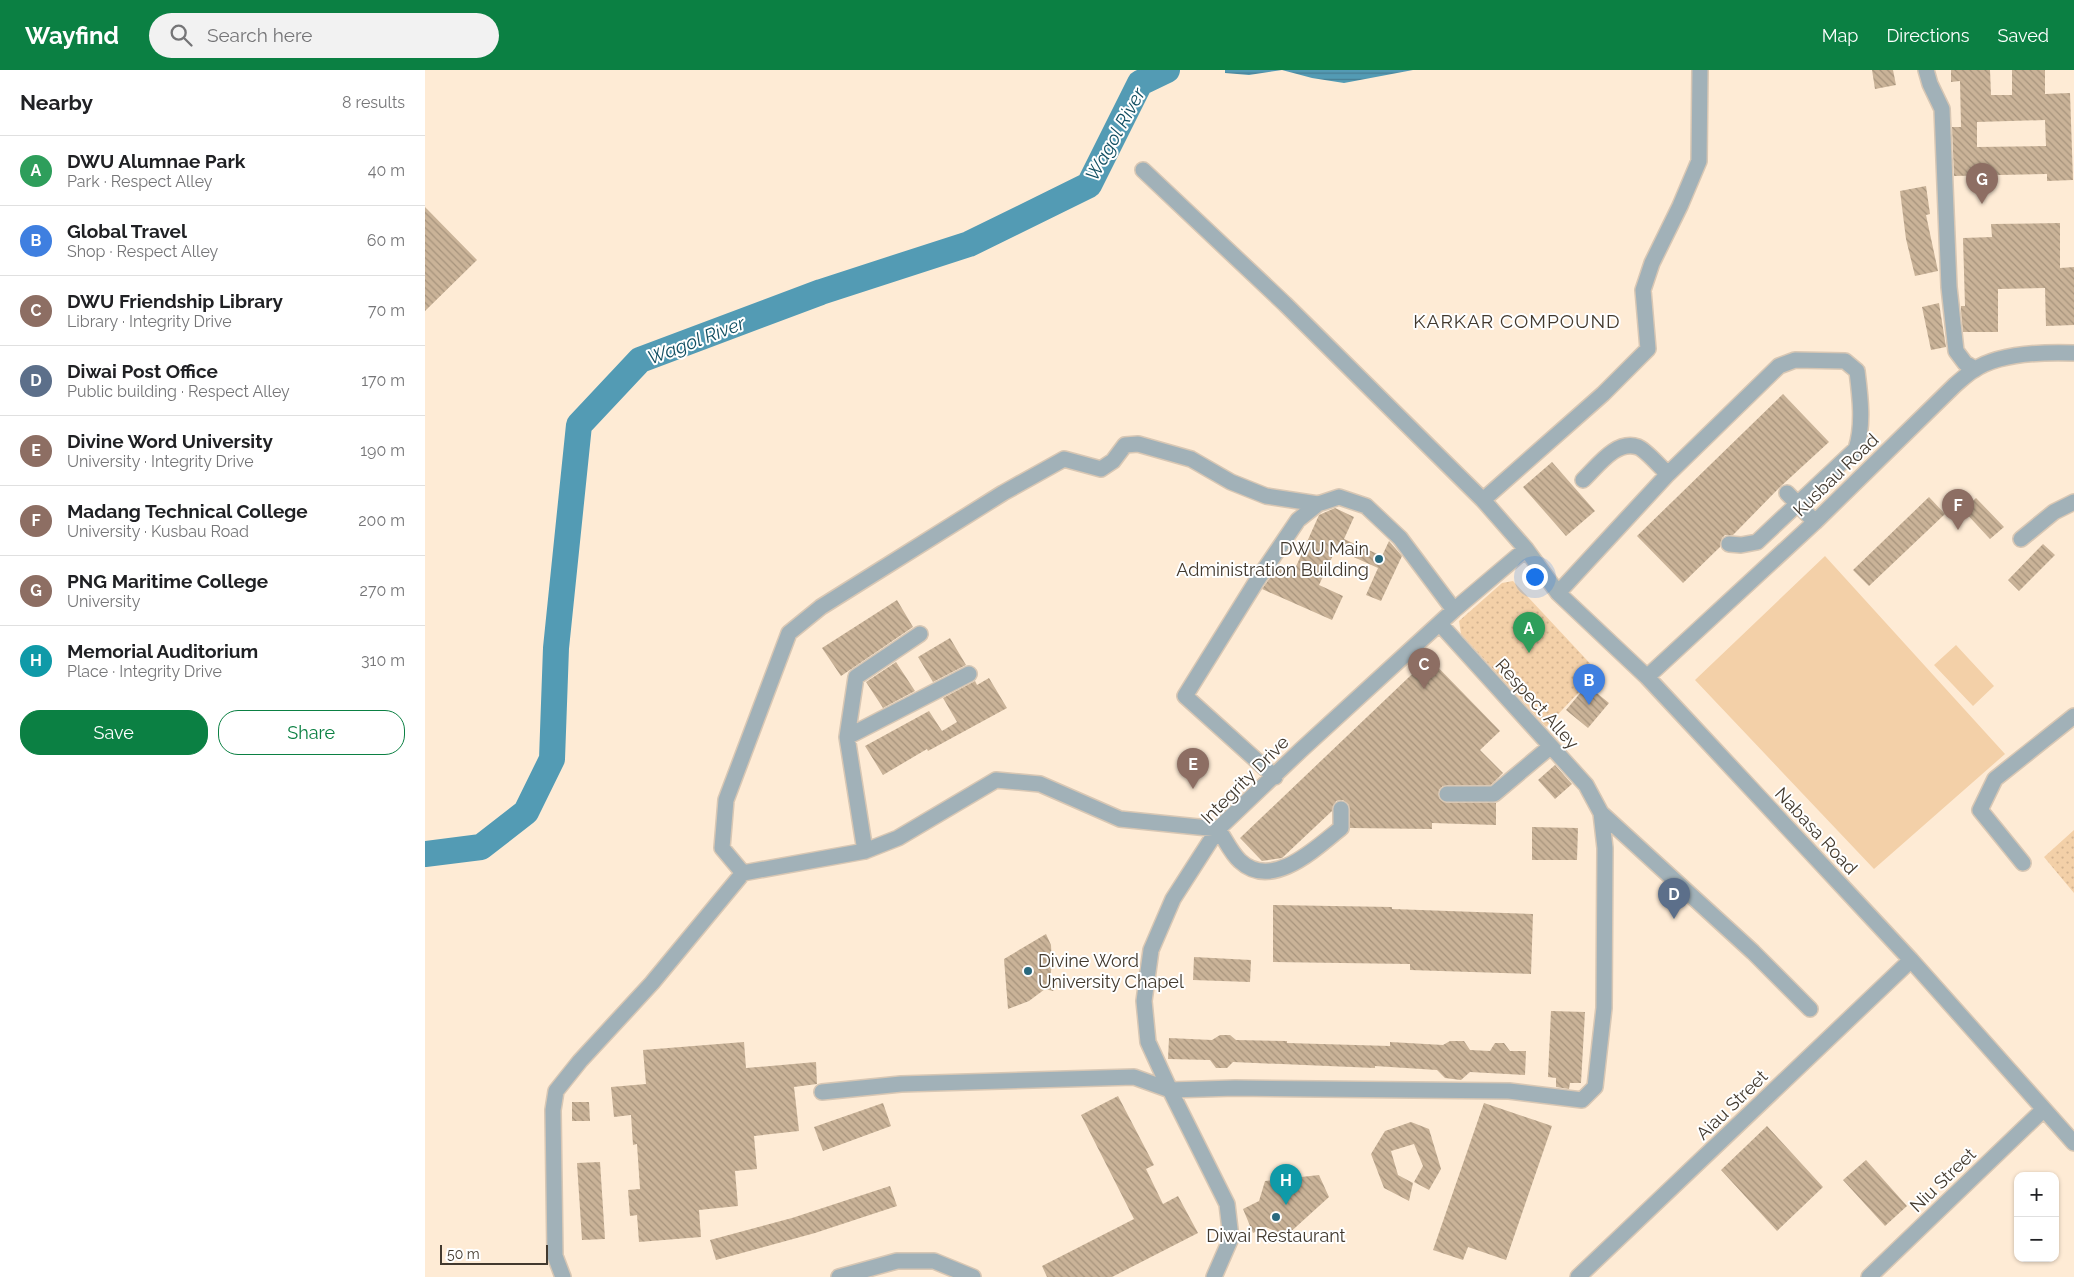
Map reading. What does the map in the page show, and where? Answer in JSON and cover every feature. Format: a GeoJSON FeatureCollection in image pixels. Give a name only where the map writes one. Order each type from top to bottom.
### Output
{"type":"FeatureCollection","features":[{"type":"Feature","properties":{"kind":"street"},"geometry":{"type":"LineString","coordinates":[[1483,500],[1603,394],[1648,348],[1643,290],[1652,263],[1680,206],[1699,161],[1700,70]]}},
{"type":"Feature","properties":{"kind":"street"},"geometry":{"type":"LineString","coordinates":[[1926,70],[1930,84],[1942,109],[1949,287],[1956,351],[1965,363],[1975,369]]}},
{"type":"Feature","properties":{"kind":"street","name":"Nabasa Road"},"geometry":{"type":"LineString","coordinates":[[1143,170],[1285,304],[1483,500],[1526,549],[1558,593],[1647,677],[1911,960],[2074,1143]]}},
{"type":"Feature","properties":{"kind":"street","name":"Kusbau Road"},"geometry":{"type":"LineString","coordinates":[[1647,677],[1815,522],[1955,385],[1975,369],[2005,358],[2045,352],[2074,353]]}},
{"type":"Feature","properties":{"kind":"street"},"geometry":{"type":"LineString","coordinates":[[1558,593],[1668,474],[1779,366],[1795,360],[1845,362],[1857,370],[1859,438],[1856,449],[1757,542],[1741,546],[1729,544]]}},
{"type":"Feature","properties":{"kind":"street"},"geometry":{"type":"LineString","coordinates":[[743,873],[722,848],[726,800],[789,633],[821,607],[1003,493],[1064,459],[1101,468],[1113,461],[1125,445],[1138,444],[1191,459],[1231,482],[1266,496],[1317,504]]}},
{"type":"Feature","properties":{"kind":"street"},"geometry":{"type":"LineString","coordinates":[[1583,480],[1617,448],[1628,446],[1639,448],[1668,474]]}},
{"type":"Feature","properties":{"kind":"street"},"geometry":{"type":"LineString","coordinates":[[1787,493],[1815,522]]}},
{"type":"Feature","properties":{"kind":"street"},"geometry":{"type":"LineString","coordinates":[[1275,777],[1185,696],[1256,582],[1298,520],[1317,504],[1339,497],[1366,506],[1400,538],[1454,610]]}},
{"type":"Feature","properties":{"kind":"street"},"geometry":{"type":"LineString","coordinates":[[2021,539],[2054,512],[2074,502]]}},
{"type":"Feature","properties":{"kind":"street","name":"Integrity Drive"},"geometry":{"type":"LineString","coordinates":[[1214,1277],[1231,1238],[1227,1204],[1148,1042],[1144,1001],[1151,950],[1173,899],[1218,829],[1454,610],[1526,549]]}},
{"type":"Feature","properties":{"kind":"street","name":"Respect Alley"},"geometry":{"type":"LineString","coordinates":[[1439,624],[1586,785],[1601,813]]}},
{"type":"Feature","properties":{"kind":"street"},"geometry":{"type":"LineString","coordinates":[[865,851],[847,737],[856,677],[920,634]]}},
{"type":"Feature","properties":{"kind":"street"},"geometry":{"type":"LineString","coordinates":[[847,737],[969,674]]}},
{"type":"Feature","properties":{"kind":"street"},"geometry":{"type":"LineString","coordinates":[[2023,863],[1981,810],[1995,779],[2074,716]]}},
{"type":"Feature","properties":{"kind":"street"},"geometry":{"type":"LineString","coordinates":[[1447,794],[1494,794],[1551,747]]}},
{"type":"Feature","properties":{"kind":"street"},"geometry":{"type":"LineString","coordinates":[[563,1277],[555,1256],[553,1110],[556,1091],[651,983],[743,873],[865,851],[898,838],[995,780],[1040,784],[1120,819],[1218,829],[1240,861],[1251,869],[1269,872],[1301,860],[1341,828],[1341,809]]}},
{"type":"Feature","properties":{"kind":"street"},"geometry":{"type":"LineString","coordinates":[[1601,813],[1753,952],[1810,1009]]}},
{"type":"Feature","properties":{"kind":"street"},"geometry":{"type":"LineString","coordinates":[[822,1092],[901,1084],[1133,1078],[1170,1090],[1235,1088],[1509,1091],[1582,1100],[1595,1087],[1604,1008],[1605,848],[1601,813]]}},
{"type":"Feature","properties":{"kind":"street","name":"Aiau Street"},"geometry":{"type":"LineString","coordinates":[[1578,1277],[1911,960]]}},
{"type":"Feature","properties":{"kind":"street","name":"Niu Street"},"geometry":{"type":"LineString","coordinates":[[1869,1277],[2043,1110]]}},
{"type":"Feature","properties":{"kind":"street"},"geometry":{"type":"LineString","coordinates":[[839,1277],[897,1261],[935,1261],[973,1277]]}},
{"type":"Feature","properties":{"kind":"shaded area"},"geometry":{"type":"Polygon","coordinates":[[[1825,556],[2005,754],[1874,869],[1695,680],[1825,556]]]}},
{"type":"Feature","properties":{"kind":"shaded area"},"geometry":{"type":"Polygon","coordinates":[[[1513,581],[1598,672],[1546,727],[1461,634],[1459,621],[1502,583],[1513,581]]]}},
{"type":"Feature","properties":{"kind":"shaded area"},"geometry":{"type":"Polygon","coordinates":[[[1956,645],[1994,686],[1973,706],[1934,665],[1956,645]]]}},
{"type":"Feature","properties":{"kind":"shaded area"},"geometry":{"type":"Polygon","coordinates":[[[2074,830],[2074,893],[2044,857],[2074,830]]]}},
{"type":"Feature","properties":{"kind":"water"},"geometry":{"type":"Polygon","coordinates":[[[1225,70],[1282,70],[1249,75],[1225,73],[1225,70]]]}},
{"type":"Feature","properties":{"kind":"water"},"geometry":{"type":"Polygon","coordinates":[[[1282,70],[1413,70],[1344,83],[1312,78],[1282,70]]]}},
{"type":"Feature","properties":{"kind":"building"},"geometry":{"type":"Polygon","coordinates":[[[1872,70],[1893,70],[1896,85],[1875,89],[1872,70]]]}},
{"type":"Feature","properties":{"kind":"building"},"geometry":{"type":"Polygon","coordinates":[[[1951,70],[1990,70],[1991,95],[2012,95],[2012,70],[2045,70],[2045,94],[2070,93],[2073,180],[2047,181],[2047,174],[1954,176],[1952,127],[1961,127],[1960,81],[1951,82],[1951,70]],[[2045,120],[1977,122],[1977,147],[2046,146],[2045,120]]]}},
{"type":"Feature","properties":{"kind":"building"},"geometry":{"type":"Polygon","coordinates":[[[1926,186],[1930,214],[1926,215],[1938,271],[1915,276],[1906,239],[1900,191],[1926,186]]]}},
{"type":"Feature","properties":{"kind":"building"},"geometry":{"type":"Polygon","coordinates":[[[425,207],[477,260],[425,311],[425,207]]]}},
{"type":"Feature","properties":{"kind":"building"},"geometry":{"type":"Polygon","coordinates":[[[2060,223],[2060,268],[2074,267],[2074,325],[2046,326],[2045,288],[1998,289],[1998,332],[1963,332],[1961,306],[1965,306],[1963,238],[1992,237],[1991,224],[2060,223]]]}},
{"type":"Feature","properties":{"kind":"building"},"geometry":{"type":"Polygon","coordinates":[[[1939,303],[1946,347],[1931,350],[1922,307],[1939,303]]]}},
{"type":"Feature","properties":{"kind":"building"},"geometry":{"type":"Polygon","coordinates":[[[1783,394],[1829,442],[1780,487],[1733,535],[1725,535],[1722,538],[1720,547],[1683,583],[1637,536],[1783,394]]]}},
{"type":"Feature","properties":{"kind":"building"},"geometry":{"type":"Polygon","coordinates":[[[1552,462],[1595,511],[1566,536],[1523,487],[1552,462]]]}},
{"type":"Feature","properties":{"kind":"building"},"geometry":{"type":"Polygon","coordinates":[[[1929,497],[1945,514],[1869,586],[1853,570],[1929,497]]]}},
{"type":"Feature","properties":{"kind":"building"},"geometry":{"type":"Polygon","coordinates":[[[1976,498],[2004,527],[1990,539],[1963,510],[1976,498]]]}},
{"type":"Feature","properties":{"kind":"building","name":"DWU Main Administration Building"},"geometry":{"type":"Polygon","coordinates":[[[1335,508],[1354,517],[1344,539],[1382,556],[1389,541],[1402,556],[1381,601],[1366,595],[1378,568],[1336,549],[1319,585],[1343,596],[1332,620],[1262,589],[1279,565],[1294,571],[1319,515],[1335,508]]]}},
{"type":"Feature","properties":{"kind":"building"},"geometry":{"type":"Polygon","coordinates":[[[2043,544],[2055,555],[2019,591],[2008,580],[2043,544]]]}},
{"type":"Feature","properties":{"kind":"building"},"geometry":{"type":"Polygon","coordinates":[[[897,600],[913,627],[841,676],[822,648],[897,600]]]}},
{"type":"Feature","properties":{"kind":"building"},"geometry":{"type":"Polygon","coordinates":[[[950,638],[966,665],[933,682],[918,657],[950,638]]]}},
{"type":"Feature","properties":{"kind":"building"},"geometry":{"type":"Polygon","coordinates":[[[1429,658],[1500,731],[1480,750],[1503,773],[1491,785],[1443,786],[1439,790],[1439,798],[1447,803],[1496,803],[1496,825],[1432,823],[1432,829],[1350,828],[1349,805],[1341,800],[1336,801],[1332,811],[1282,858],[1262,861],[1240,838],[1429,658]]]}},
{"type":"Feature","properties":{"kind":"building"},"geometry":{"type":"Polygon","coordinates":[[[896,662],[915,691],[883,708],[866,682],[896,662]]]}},
{"type":"Feature","properties":{"kind":"building"},"geometry":{"type":"Polygon","coordinates":[[[989,678],[1007,708],[928,751],[927,749],[883,775],[865,746],[929,711],[942,731],[957,722],[943,698],[975,681],[977,685],[989,678]]]}},
{"type":"Feature","properties":{"kind":"building"},"geometry":{"type":"Polygon","coordinates":[[[1587,685],[1609,703],[1588,728],[1566,710],[1587,685]]]}},
{"type":"Feature","properties":{"kind":"building"},"geometry":{"type":"Polygon","coordinates":[[[1555,765],[1572,784],[1555,799],[1538,780],[1555,765]]]}},
{"type":"Feature","properties":{"kind":"building"},"geometry":{"type":"Polygon","coordinates":[[[1532,827],[1578,828],[1577,860],[1532,860],[1532,827]]]}},
{"type":"Feature","properties":{"kind":"building"},"geometry":{"type":"Polygon","coordinates":[[[1273,905],[1392,907],[1392,909],[1533,914],[1531,974],[1410,970],[1410,964],[1273,962],[1273,905]]]}},
{"type":"Feature","properties":{"kind":"building","name":"Divine Word University Chapel"},"geometry":{"type":"Polygon","coordinates":[[[1046,934],[1051,945],[1052,965],[1050,977],[1056,979],[1057,984],[1053,991],[1045,989],[1029,1001],[1008,1009],[1004,959],[1046,934]]]}},
{"type":"Feature","properties":{"kind":"building"},"geometry":{"type":"Polygon","coordinates":[[[1194,957],[1251,960],[1250,982],[1193,980],[1194,957]]]}},
{"type":"Feature","properties":{"kind":"building"},"geometry":{"type":"Polygon","coordinates":[[[1551,1011],[1585,1012],[1581,1083],[1570,1083],[1569,1089],[1556,1087],[1556,1078],[1548,1077],[1551,1011]]]}},
{"type":"Feature","properties":{"kind":"building"},"geometry":{"type":"Polygon","coordinates":[[[1220,1035],[1230,1035],[1236,1040],[1390,1046],[1390,1042],[1443,1045],[1450,1041],[1464,1041],[1470,1050],[1490,1051],[1495,1043],[1504,1043],[1510,1051],[1526,1051],[1525,1075],[1470,1072],[1461,1080],[1445,1078],[1437,1070],[1375,1066],[1375,1068],[1233,1062],[1227,1068],[1216,1068],[1210,1060],[1168,1059],[1169,1038],[1212,1040],[1220,1035]]]}},
{"type":"Feature","properties":{"kind":"building"},"geometry":{"type":"Polygon","coordinates":[[[744,1042],[746,1068],[816,1062],[817,1084],[794,1087],[799,1131],[754,1136],[757,1169],[735,1171],[738,1206],[699,1210],[701,1237],[639,1242],[637,1215],[630,1216],[628,1190],[640,1189],[637,1144],[633,1145],[631,1115],[614,1117],[611,1087],[646,1084],[643,1050],[744,1042]]]}},
{"type":"Feature","properties":{"kind":"building"},"geometry":{"type":"Polygon","coordinates":[[[1118,1096],[1154,1165],[1146,1169],[1163,1204],[1178,1196],[1198,1233],[1112,1277],[1047,1277],[1042,1266],[1134,1219],[1081,1115],[1118,1096]]]}},
{"type":"Feature","properties":{"kind":"building"},"geometry":{"type":"Polygon","coordinates":[[[572,1102],[589,1102],[590,1121],[572,1121],[572,1102]]]}},
{"type":"Feature","properties":{"kind":"building"},"geometry":{"type":"Polygon","coordinates":[[[883,1103],[891,1126],[823,1151],[814,1127],[883,1103]]]}},
{"type":"Feature","properties":{"kind":"building"},"geometry":{"type":"Polygon","coordinates":[[[1484,1103],[1552,1126],[1506,1260],[1468,1247],[1463,1260],[1433,1250],[1484,1103]]]}},
{"type":"Feature","properties":{"kind":"building"},"geometry":{"type":"Polygon","coordinates":[[[1411,1122],[1429,1129],[1441,1169],[1429,1190],[1414,1182],[1423,1166],[1414,1144],[1391,1151],[1398,1175],[1413,1183],[1409,1201],[1384,1188],[1371,1154],[1385,1131],[1411,1122]]]}},
{"type":"Feature","properties":{"kind":"building"},"geometry":{"type":"Polygon","coordinates":[[[1767,1126],[1823,1187],[1777,1231],[1721,1170],[1767,1126]]]}},
{"type":"Feature","properties":{"kind":"building"},"geometry":{"type":"Polygon","coordinates":[[[1866,1160],[1907,1206],[1885,1226],[1843,1180],[1866,1160]]]}},
{"type":"Feature","properties":{"kind":"building"},"geometry":{"type":"Polygon","coordinates":[[[600,1162],[605,1239],[582,1240],[577,1163],[600,1162]]]}},
{"type":"Feature","properties":{"kind":"building"},"geometry":{"type":"Polygon","coordinates":[[[1319,1175],[1329,1197],[1286,1236],[1266,1227],[1253,1233],[1243,1209],[1259,1201],[1265,1181],[1319,1175]]]}},
{"type":"Feature","properties":{"kind":"building"},"geometry":{"type":"Polygon","coordinates":[[[890,1186],[897,1206],[815,1233],[716,1260],[710,1240],[792,1218],[890,1186]]]}},
{"type":"Feature","properties":{"kind":"waterway","name":"Wagol River"},"geometry":{"type":"LineString","coordinates":[[425,854],[481,847],[526,812],[552,759],[556,648],[579,425],[640,360],[821,292],[969,244],[1089,185],[1140,83],[1167,70]]}},
{"type":"Feature","properties":{"kind":"place","name":"PNG Maritime College"},"geometry":{"type":"Point","coordinates":[1982,204]}},
{"type":"Feature","properties":{"kind":"place","name":"Madang Technical College"},"geometry":{"type":"Point","coordinates":[1958,530]}},
{"type":"Feature","properties":{"kind":"place","name":"DWU Main Administration Building"},"geometry":{"type":"Point","coordinates":[1379,559]}},
{"type":"Feature","properties":{"kind":"place","name":"DWU Alumnae Park"},"geometry":{"type":"Point","coordinates":[1529,653]}},
{"type":"Feature","properties":{"kind":"place","name":"DWU Friendship Library"},"geometry":{"type":"Point","coordinates":[1424,689]}},
{"type":"Feature","properties":{"kind":"place","name":"Global Travel"},"geometry":{"type":"Point","coordinates":[1589,705]}},
{"type":"Feature","properties":{"kind":"place","name":"Divine Word University"},"geometry":{"type":"Point","coordinates":[1193,789]}},
{"type":"Feature","properties":{"kind":"place","name":"Diwai Post Office"},"geometry":{"type":"Point","coordinates":[1674,919]}},
{"type":"Feature","properties":{"kind":"place","name":"Divine Word University Chapel"},"geometry":{"type":"Point","coordinates":[1028,971]}},
{"type":"Feature","properties":{"kind":"place","name":"Memorial Auditorium"},"geometry":{"type":"Point","coordinates":[1286,1205]}},
{"type":"Feature","properties":{"kind":"place","name":"Diwai Restaurant"},"geometry":{"type":"Point","coordinates":[1276,1217]}},
{"type":"Feature","properties":{"kind":"district","name":"KARKAR COMPOUND"},"geometry":{"type":"Point","coordinates":[1517,321]}}]}
